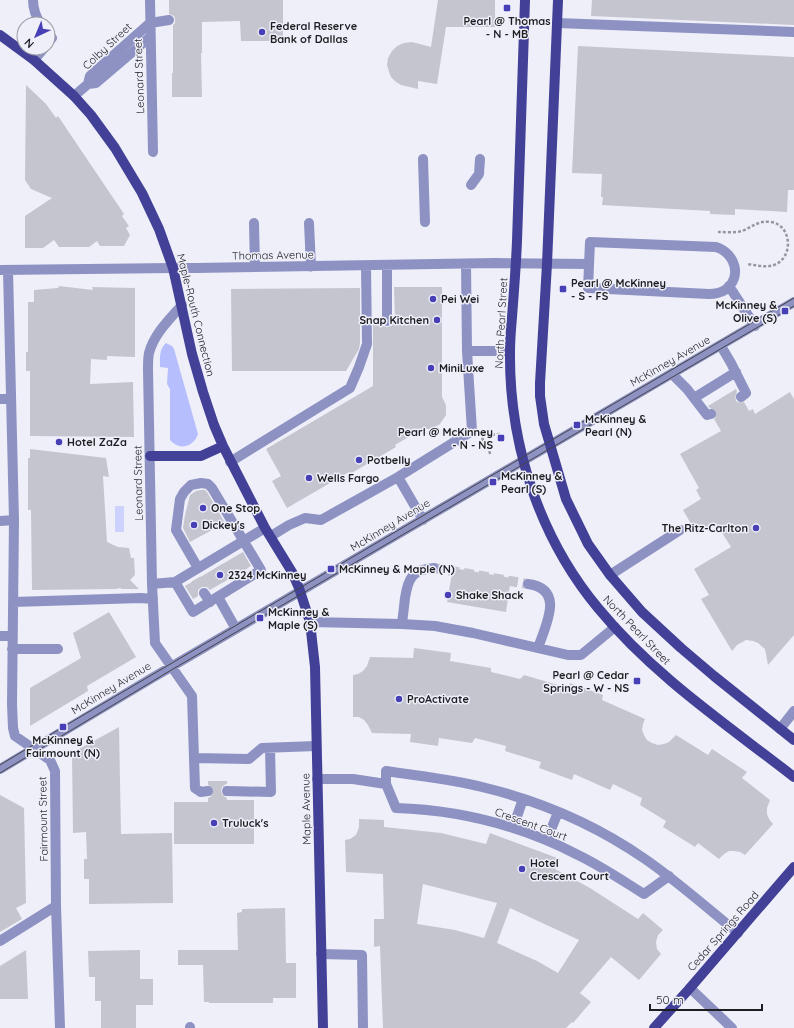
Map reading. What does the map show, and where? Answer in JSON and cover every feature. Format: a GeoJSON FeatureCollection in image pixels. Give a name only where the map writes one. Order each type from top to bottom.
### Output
{"type":"FeatureCollection","features":[{"type":"Feature","properties":{"kind":"main road","name":"North Pearl Street"},"geometry":{"type":"LineString","coordinates":[[525,0],[516,264],[510,351],[514,417],[528,480],[544,521],[560,554],[598,608],[615,627],[634,647],[675,684],[794,776]]}},
{"type":"Feature","properties":{"kind":"main road","name":"North Pearl Street"},"geometry":{"type":"LineString","coordinates":[[558,0],[540,396],[544,424],[566,499],[588,544],[610,575],[642,612],[714,676],[794,740]]}},
{"type":"Feature","properties":{"kind":"main road","name":"Maple-Routh Connection"},"geometry":{"type":"LineString","coordinates":[[0,35],[34,60],[74,96],[90,114],[115,148],[142,193],[159,229],[173,268],[192,354],[203,392],[222,446],[268,532],[292,572],[300,591]]}},
{"type":"Feature","properties":{"kind":"main road"},"geometry":{"type":"LineString","coordinates":[[150,456],[201,456],[222,446]]}},
{"type":"Feature","properties":{"kind":"main road","name":"Maple Avenue"},"geometry":{"type":"LineString","coordinates":[[300,591],[310,622],[315,667],[322,1028]]}},
{"type":"Feature","properties":{"kind":"main road","name":"Cedar Springs Road"},"geometry":{"type":"LineString","coordinates":[[654,1028],[794,867]]}},
{"type":"Feature","properties":{"kind":"street"},"geometry":{"type":"LineString","coordinates":[[33,0],[33,6],[37,16]]}},
{"type":"Feature","properties":{"kind":"street","name":"Leonard Street"},"geometry":{"type":"LineString","coordinates":[[150,0],[154,152]]}},
{"type":"Feature","properties":{"kind":"street"},"geometry":{"type":"LineString","coordinates":[[150,23],[169,20]]}},
{"type":"Feature","properties":{"kind":"street","name":"Colby Street"},"geometry":{"type":"LineString","coordinates":[[150,23],[90,76],[88,84],[96,83],[150,37]]}},
{"type":"Feature","properties":{"kind":"street"},"geometry":{"type":"LineString","coordinates":[[557,23],[794,32]]}},
{"type":"Feature","properties":{"kind":"street"},"geometry":{"type":"LineString","coordinates":[[34,60],[37,56]]}},
{"type":"Feature","properties":{"kind":"street"},"geometry":{"type":"LineString","coordinates":[[74,96],[88,84]]}},
{"type":"Feature","properties":{"kind":"street"},"geometry":{"type":"LineString","coordinates":[[471,185],[479,174],[480,158]]}},
{"type":"Feature","properties":{"kind":"street"},"geometry":{"type":"LineString","coordinates":[[424,159],[425,222]]}},
{"type":"Feature","properties":{"kind":"street"},"geometry":{"type":"LineString","coordinates":[[254,223],[255,268]]}},
{"type":"Feature","properties":{"kind":"street"},"geometry":{"type":"LineString","coordinates":[[309,223],[311,267]]}},
{"type":"Feature","properties":{"kind":"street"},"geometry":{"type":"LineString","coordinates":[[590,242],[716,248],[726,252],[731,258],[735,272],[733,280],[724,291],[709,294],[588,288],[589,264],[590,242]]}},
{"type":"Feature","properties":{"kind":"street"},"geometry":{"type":"LineString","coordinates":[[152,584],[175,582],[195,573],[233,553],[244,540],[305,518],[321,520],[398,477],[472,431],[467,351],[466,264]]}},
{"type":"Feature","properties":{"kind":"street","name":"Thomas Avenue"},"geometry":{"type":"LineString","coordinates":[[4,270],[255,268],[466,264],[589,264]]}},
{"type":"Feature","properties":{"kind":"street"},"geometry":{"type":"LineString","coordinates":[[387,265],[387,321]]}},
{"type":"Feature","properties":{"kind":"street"},"geometry":{"type":"LineString","coordinates":[[230,462],[350,388],[360,367],[367,344],[366,266]]}},
{"type":"Feature","properties":{"kind":"street","name":"Fairmount Street"},"geometry":{"type":"LineString","coordinates":[[4,270],[11,399],[14,520],[12,636],[13,728],[16,736],[50,760],[55,771],[56,906],[60,1028]]}},
{"type":"Feature","properties":{"kind":"street"},"geometry":{"type":"LineString","coordinates":[[729,286],[754,326]]}},
{"type":"Feature","properties":{"kind":"street","name":"McKinney Avenue"},"geometry":{"type":"LineString","coordinates":[[0,769],[172,666],[794,302]]}},
{"type":"Feature","properties":{"kind":"street","name":"Leonard Street"},"geometry":{"type":"LineString","coordinates":[[182,305],[155,338],[149,354],[152,584],[155,643],[192,696],[195,788],[201,792],[208,792]]}},
{"type":"Feature","properties":{"kind":"street"},"geometry":{"type":"LineString","coordinates":[[721,346],[746,392],[741,397]]}},
{"type":"Feature","properties":{"kind":"street"},"geometry":{"type":"LineString","coordinates":[[467,351],[510,351]]}},
{"type":"Feature","properties":{"kind":"street"},"geometry":{"type":"LineString","coordinates":[[694,398],[736,372]]}},
{"type":"Feature","properties":{"kind":"street"},"geometry":{"type":"LineString","coordinates":[[672,374],[687,389],[707,416],[711,414]]}},
{"type":"Feature","properties":{"kind":"street"},"geometry":{"type":"LineString","coordinates":[[0,399],[11,399]]}},
{"type":"Feature","properties":{"kind":"street"},"geometry":{"type":"LineString","coordinates":[[398,477],[423,520]]}},
{"type":"Feature","properties":{"kind":"street"},"geometry":{"type":"LineString","coordinates":[[175,582],[193,612],[214,600],[230,584],[246,574],[261,570],[212,488],[208,484],[201,483],[191,485],[180,499],[176,530],[195,573]]}},
{"type":"Feature","properties":{"kind":"street"},"geometry":{"type":"LineString","coordinates":[[0,520],[14,520]]}},
{"type":"Feature","properties":{"kind":"street"},"geometry":{"type":"LineString","coordinates":[[610,575],[680,530]]}},
{"type":"Feature","properties":{"kind":"street"},"geometry":{"type":"LineString","coordinates":[[402,624],[408,584],[412,577],[418,572],[426,568],[434,568]]}},
{"type":"Feature","properties":{"kind":"street"},"geometry":{"type":"LineString","coordinates":[[528,584],[536,585],[542,588],[548,594],[550,601],[551,608],[538,648]]}},
{"type":"Feature","properties":{"kind":"street"},"geometry":{"type":"LineString","coordinates":[[204,593],[214,600],[236,629]]}},
{"type":"Feature","properties":{"kind":"street"},"geometry":{"type":"LineString","coordinates":[[13,602],[141,598],[153,599]]}},
{"type":"Feature","properties":{"kind":"street"},"geometry":{"type":"LineString","coordinates":[[310,622],[435,626],[473,633],[568,655],[580,656],[615,627]]}},
{"type":"Feature","properties":{"kind":"street"},"geometry":{"type":"LineString","coordinates":[[0,636],[12,636]]}},
{"type":"Feature","properties":{"kind":"street"},"geometry":{"type":"LineString","coordinates":[[12,649],[58,649]]}},
{"type":"Feature","properties":{"kind":"street"},"geometry":{"type":"LineString","coordinates":[[780,729],[794,712]]}},
{"type":"Feature","properties":{"kind":"street"},"geometry":{"type":"LineString","coordinates":[[194,758],[249,759],[262,748],[316,746]]}},
{"type":"Feature","properties":{"kind":"street"},"geometry":{"type":"LineString","coordinates":[[227,791],[271,792],[270,748]]}},
{"type":"Feature","properties":{"kind":"street","name":"Crescent Court"},"geometry":{"type":"LineString","coordinates":[[669,876],[644,894],[579,855],[547,840],[513,828],[476,818],[449,813],[422,809],[396,808],[386,784],[386,771],[452,780],[481,786],[558,812],[593,828],[645,859],[669,876],[738,933]]}},
{"type":"Feature","properties":{"kind":"street"},"geometry":{"type":"LineString","coordinates":[[317,779],[352,779],[386,784]]}},
{"type":"Feature","properties":{"kind":"street"},"geometry":{"type":"LineString","coordinates":[[513,828],[523,799]]}},
{"type":"Feature","properties":{"kind":"street"},"geometry":{"type":"LineString","coordinates":[[547,840],[558,812]]}},
{"type":"Feature","properties":{"kind":"street"},"geometry":{"type":"LineString","coordinates":[[0,941],[56,906]]}},
{"type":"Feature","properties":{"kind":"street"},"geometry":{"type":"LineString","coordinates":[[321,954],[362,955],[363,1028]]}},
{"type":"Feature","properties":{"kind":"street"},"geometry":{"type":"LineString","coordinates":[[690,988],[732,1028]]}},
{"type":"Feature","properties":{"kind":"path"},"geometry":{"type":"LineString","coordinates":[[718,232],[741,231],[765,221],[773,222],[786,232],[789,239],[789,247],[782,261],[767,267],[747,264]]}},
{"type":"Feature","properties":{"kind":"path"},"geometry":{"type":"LineString","coordinates":[[491,455],[481,436],[500,434]]}},
{"type":"Feature","properties":{"kind":"shaded area"},"geometry":{"type":"Polygon","coordinates":[[[166,343],[174,349],[198,434],[190,445],[186,446],[178,446],[170,440],[170,389],[167,384],[168,368],[160,367],[161,351],[166,343]]]}},
{"type":"Feature","properties":{"kind":"shaded area"},"geometry":{"type":"Polygon","coordinates":[[[115,506],[124,506],[124,532],[115,532],[115,506]]]}},
{"type":"Feature","properties":{"kind":"building","name":"Federal Reserve Bank of Dallas"},"geometry":{"type":"Polygon","coordinates":[[[169,0],[283,0],[283,41],[241,41],[240,21],[202,22],[202,97],[172,97],[173,25],[175,23],[175,19],[174,16],[169,14],[169,0]]]}},
{"type":"Feature","properties":{"kind":"building"},"geometry":{"type":"Polygon","coordinates":[[[438,0],[495,0],[495,27],[446,27],[437,84],[418,81],[418,89],[401,85],[391,77],[387,65],[388,58],[397,46],[404,43],[412,42],[431,47],[438,0]]]}},
{"type":"Feature","properties":{"kind":"building"},"geometry":{"type":"Polygon","coordinates":[[[592,0],[794,0],[794,25],[591,16],[592,0]]]}},
{"type":"Feature","properties":{"kind":"building"},"geometry":{"type":"Polygon","coordinates":[[[578,46],[794,57],[794,190],[788,190],[787,212],[735,209],[735,215],[710,214],[710,211],[602,205],[602,174],[572,173],[578,46]]]}},
{"type":"Feature","properties":{"kind":"building"},"geometry":{"type":"Polygon","coordinates":[[[26,85],[46,104],[56,118],[58,116],[124,214],[122,216],[129,226],[126,228],[130,235],[124,246],[100,246],[97,241],[89,247],[59,247],[54,240],[43,248],[25,248],[25,216],[52,198],[31,189],[25,180],[26,85]]]}},
{"type":"Feature","properties":{"kind":"building"},"geometry":{"type":"Polygon","coordinates":[[[59,286],[93,290],[92,287],[135,288],[135,357],[107,356],[107,360],[91,359],[90,384],[133,382],[134,437],[30,436],[30,371],[26,371],[26,352],[28,352],[28,302],[34,302],[34,290],[58,288],[59,286]]]}},
{"type":"Feature","properties":{"kind":"building"},"geometry":{"type":"Polygon","coordinates":[[[394,287],[442,287],[442,397],[446,405],[446,415],[440,424],[432,429],[422,429],[395,445],[396,447],[350,474],[349,472],[287,508],[272,481],[281,476],[266,449],[373,386],[373,321],[380,321],[383,326],[387,327],[393,324],[395,320],[394,287]]]}},
{"type":"Feature","properties":{"kind":"building"},"geometry":{"type":"Polygon","coordinates":[[[360,288],[359,349],[346,371],[232,371],[231,289],[360,288]]]}},
{"type":"Feature","properties":{"kind":"building","name":"The Ritz-Carlton"},"geometry":{"type":"Polygon","coordinates":[[[736,389],[736,401],[739,403],[744,402],[749,411],[753,409],[755,414],[790,392],[794,399],[794,635],[768,665],[765,649],[753,641],[746,640],[737,645],[732,651],[701,599],[709,595],[694,569],[731,547],[716,523],[697,534],[683,510],[701,499],[696,490],[699,488],[680,454],[721,431],[714,419],[717,416],[717,412],[715,409],[708,406],[736,389]]]}},
{"type":"Feature","properties":{"kind":"building"},"geometry":{"type":"Polygon","coordinates":[[[30,449],[106,458],[109,477],[103,476],[107,542],[118,547],[129,548],[131,558],[134,558],[135,575],[130,580],[139,589],[32,590],[31,510],[28,510],[28,458],[30,458],[30,449]]]}},
{"type":"Feature","properties":{"kind":"building","name":"One Stop"},"geometry":{"type":"Polygon","coordinates":[[[201,490],[205,490],[207,492],[225,523],[190,542],[183,528],[185,515],[190,495],[201,490]]]}},
{"type":"Feature","properties":{"kind":"building","name":"2324 McKinney"},"geometry":{"type":"Polygon","coordinates":[[[243,552],[251,566],[210,590],[207,587],[201,587],[198,590],[198,596],[193,599],[185,586],[243,552]]]}},
{"type":"Feature","properties":{"kind":"building"},"geometry":{"type":"Polygon","coordinates":[[[453,568],[511,578],[506,612],[447,602],[453,568]]]}},
{"type":"Feature","properties":{"kind":"building"},"geometry":{"type":"Polygon","coordinates":[[[109,612],[136,657],[87,686],[88,691],[30,726],[30,688],[81,658],[73,633],[109,612]]]}},
{"type":"Feature","properties":{"kind":"building"},"geometry":{"type":"Polygon","coordinates":[[[414,648],[451,653],[450,661],[491,668],[491,672],[520,679],[524,675],[568,688],[570,683],[603,695],[602,700],[645,719],[642,730],[647,740],[652,743],[658,745],[664,744],[669,742],[676,735],[708,755],[712,749],[747,772],[742,778],[770,800],[767,808],[767,814],[773,824],[745,855],[740,852],[729,851],[719,859],[698,843],[695,847],[663,827],[666,821],[640,805],[642,798],[613,784],[610,790],[574,774],[572,780],[539,768],[541,762],[505,751],[506,746],[475,738],[472,743],[439,738],[438,746],[410,742],[411,734],[372,733],[364,720],[359,717],[353,717],[353,675],[363,671],[367,666],[370,657],[413,658],[414,648]]]}},
{"type":"Feature","properties":{"kind":"building"},"geometry":{"type":"Polygon","coordinates":[[[119,727],[121,834],[172,833],[173,903],[89,904],[89,879],[84,879],[84,859],[87,859],[86,832],[73,833],[72,753],[119,727]]]}},
{"type":"Feature","properties":{"kind":"building","name":"Truluck's"},"geometry":{"type":"Polygon","coordinates":[[[208,781],[227,781],[227,784],[222,787],[221,791],[227,800],[254,800],[254,844],[174,844],[174,802],[208,802],[208,798],[212,796],[214,790],[213,787],[208,785],[208,781]]]}},
{"type":"Feature","properties":{"kind":"building"},"geometry":{"type":"Polygon","coordinates":[[[0,795],[24,808],[26,903],[16,908],[22,919],[0,932],[0,795]]]}},
{"type":"Feature","properties":{"kind":"building"},"geometry":{"type":"Polygon","coordinates":[[[359,819],[384,820],[384,827],[441,833],[486,844],[490,833],[560,859],[555,869],[590,888],[638,919],[643,913],[663,930],[658,935],[656,942],[657,949],[661,954],[639,980],[611,957],[580,993],[591,1002],[573,1023],[572,1022],[566,1028],[383,1028],[380,946],[374,947],[374,919],[384,919],[383,874],[346,872],[345,840],[356,835],[359,827],[359,819]],[[423,884],[417,924],[455,930],[484,938],[497,903],[423,884]],[[510,908],[497,943],[537,961],[558,973],[579,940],[510,908]]]}},
{"type":"Feature","properties":{"kind":"building"},"geometry":{"type":"Polygon","coordinates":[[[285,908],[286,963],[296,963],[296,998],[273,998],[273,1003],[204,1002],[203,965],[178,965],[178,950],[238,950],[237,913],[242,912],[242,909],[285,908]]]}},
{"type":"Feature","properties":{"kind":"building"},"geometry":{"type":"Polygon","coordinates":[[[26,950],[28,999],[0,999],[0,966],[26,950]]]}},
{"type":"Feature","properties":{"kind":"building"},"geometry":{"type":"Polygon","coordinates":[[[140,950],[140,979],[153,979],[153,1005],[136,1005],[136,1028],[101,1028],[101,1001],[95,1001],[95,977],[89,977],[88,951],[140,950]]]}},
{"type":"Feature","properties":{"kind":"tunnel"},"geometry":{"type":"LineString","coordinates":[[711,414],[741,397]]}},
{"type":"Feature","properties":{"kind":"tunnel"},"geometry":{"type":"LineString","coordinates":[[235,557],[243,571]]}},
{"type":"Feature","properties":{"kind":"tunnel"},"geometry":{"type":"LineString","coordinates":[[219,566],[227,580]]}},
{"type":"Feature","properties":{"kind":"tunnel"},"geometry":{"type":"LineString","coordinates":[[434,568],[528,584]]}},
{"type":"Feature","properties":{"kind":"tunnel"},"geometry":{"type":"LineString","coordinates":[[196,579],[204,593]]}},
{"type":"Feature","properties":{"kind":"tunnel"},"geometry":{"type":"LineString","coordinates":[[208,791],[227,791]]}},
{"type":"Feature","properties":{"kind":"tram line"},"geometry":{"type":"LineString","coordinates":[[0,765],[794,298]]}},
{"type":"Feature","properties":{"kind":"tram line"},"geometry":{"type":"LineString","coordinates":[[0,773],[173,669],[794,306]]}},
{"type":"Feature","properties":{"kind":"place","name":"Pearl @ Thomas - N - MB"},"geometry":{"type":"Point","coordinates":[507,8]}},
{"type":"Feature","properties":{"kind":"place","name":"Federal Reserve Bank of Dallas"},"geometry":{"type":"Point","coordinates":[262,32]}},
{"type":"Feature","properties":{"kind":"place","name":"Pearl @ McKinney - S - FS"},"geometry":{"type":"Point","coordinates":[563,289]}},
{"type":"Feature","properties":{"kind":"place","name":"Pei Wei"},"geometry":{"type":"Point","coordinates":[433,299]}},
{"type":"Feature","properties":{"kind":"place","name":"McKinney & Olive (S)"},"geometry":{"type":"Point","coordinates":[785,311]}},
{"type":"Feature","properties":{"kind":"place","name":"Snap Kitchen"},"geometry":{"type":"Point","coordinates":[437,320]}},
{"type":"Feature","properties":{"kind":"place","name":"MiniLuxe"},"geometry":{"type":"Point","coordinates":[431,368]}},
{"type":"Feature","properties":{"kind":"place","name":"McKinney & Pearl (N)"},"geometry":{"type":"Point","coordinates":[577,425]}},
{"type":"Feature","properties":{"kind":"place","name":"Pearl @ McKinney - N - NS"},"geometry":{"type":"Point","coordinates":[501,438]}},
{"type":"Feature","properties":{"kind":"place","name":"Hotel ZaZa"},"geometry":{"type":"Point","coordinates":[59,442]}},
{"type":"Feature","properties":{"kind":"place","name":"Potbelly"},"geometry":{"type":"Point","coordinates":[359,460]}},
{"type":"Feature","properties":{"kind":"place","name":"Wells Fargo"},"geometry":{"type":"Point","coordinates":[309,478]}},
{"type":"Feature","properties":{"kind":"place","name":"McKinney & Pearl (S)"},"geometry":{"type":"Point","coordinates":[493,482]}},
{"type":"Feature","properties":{"kind":"place","name":"One Stop"},"geometry":{"type":"Point","coordinates":[203,508]}},
{"type":"Feature","properties":{"kind":"place","name":"Dickey's"},"geometry":{"type":"Point","coordinates":[194,525]}},
{"type":"Feature","properties":{"kind":"place","name":"The Ritz-Carlton"},"geometry":{"type":"Point","coordinates":[756,528]}},
{"type":"Feature","properties":{"kind":"place","name":"McKinney & Maple (N)"},"geometry":{"type":"Point","coordinates":[331,569]}},
{"type":"Feature","properties":{"kind":"place","name":"2324 McKinney"},"geometry":{"type":"Point","coordinates":[220,575]}},
{"type":"Feature","properties":{"kind":"place","name":"Shake Shack"},"geometry":{"type":"Point","coordinates":[448,595]}},
{"type":"Feature","properties":{"kind":"place","name":"McKinney & Maple (S)"},"geometry":{"type":"Point","coordinates":[260,618]}},
{"type":"Feature","properties":{"kind":"place","name":"Pearl @ Cedar Springs - W - NS"},"geometry":{"type":"Point","coordinates":[637,681]}},
{"type":"Feature","properties":{"kind":"place","name":"ProActivate"},"geometry":{"type":"Point","coordinates":[399,699]}},
{"type":"Feature","properties":{"kind":"place","name":"McKinney & Fairmount (N)"},"geometry":{"type":"Point","coordinates":[63,727]}},
{"type":"Feature","properties":{"kind":"place","name":"Truluck's"},"geometry":{"type":"Point","coordinates":[214,823]}},
{"type":"Feature","properties":{"kind":"place","name":"Hotel Crescent Court"},"geometry":{"type":"Point","coordinates":[522,869]}}]}
